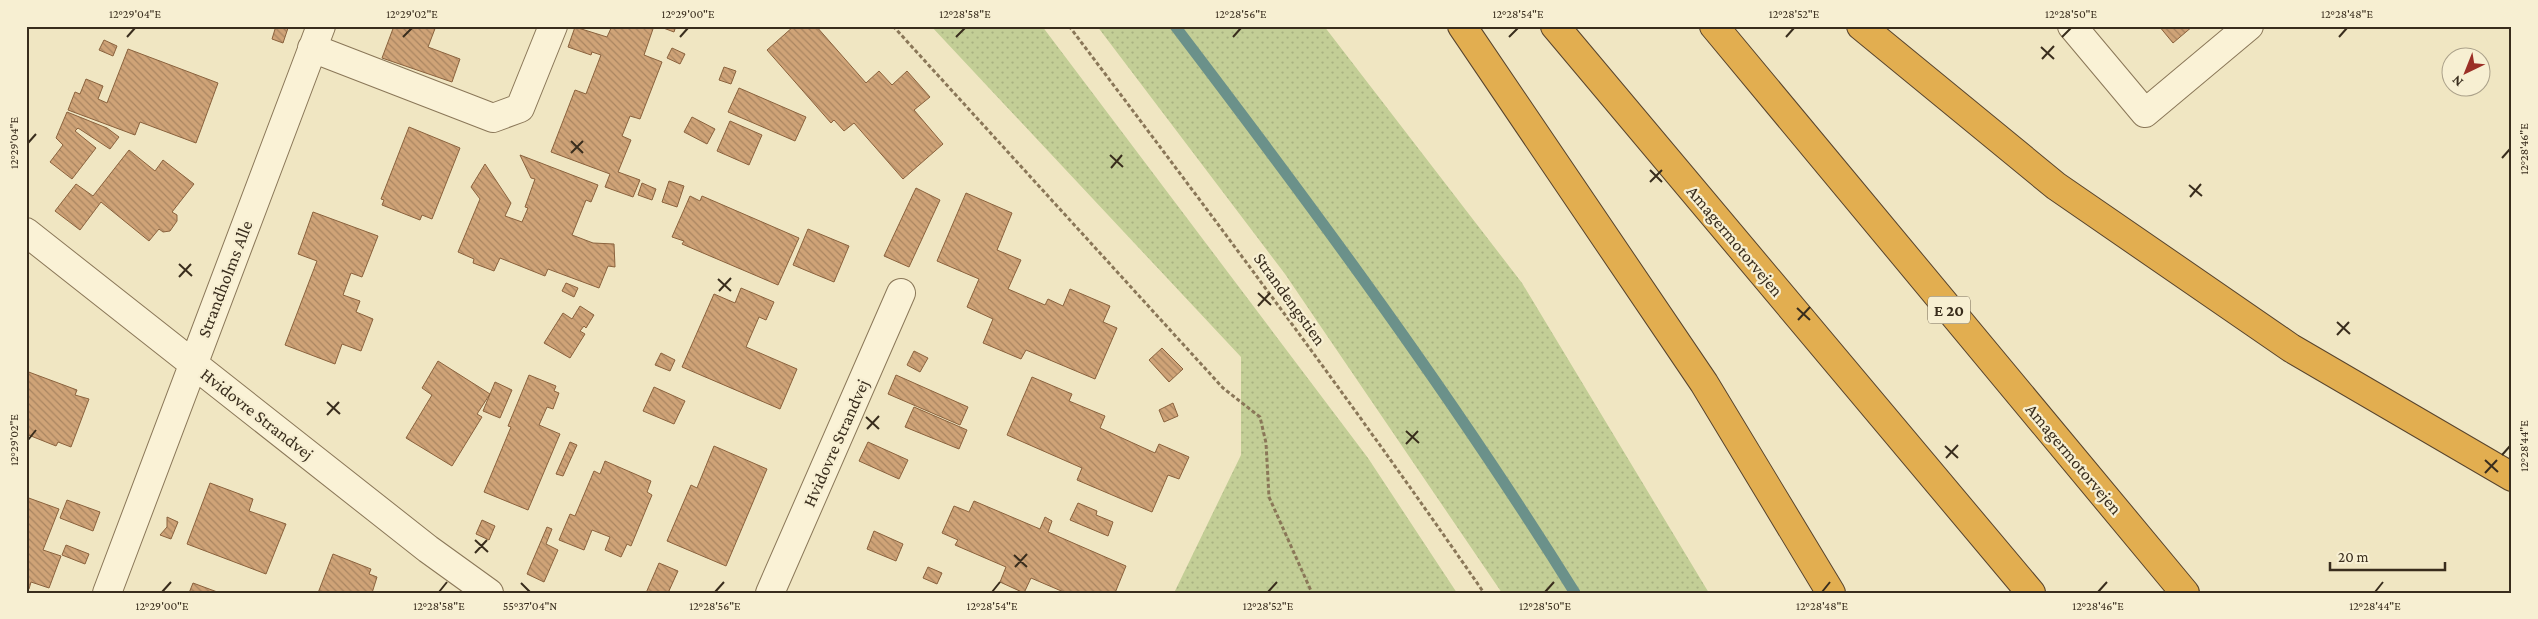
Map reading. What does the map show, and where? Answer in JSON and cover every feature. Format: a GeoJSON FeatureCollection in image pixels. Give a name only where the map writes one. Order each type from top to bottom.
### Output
{"type":"FeatureCollection","features":[{"type":"Feature","properties":{"kind":"highway"},"geometry":{"type":"LineString","coordinates":[[1462,26],[1704,383],[1831,593]]}},
{"type":"Feature","properties":{"kind":"highway","name":"Amagermotorvejen"},"geometry":{"type":"LineString","coordinates":[[1554,26],[2031,593]]}},
{"type":"Feature","properties":{"kind":"highway","name":"Amagermotorvejen"},"geometry":{"type":"LineString","coordinates":[[1714,26],[2185,593]]}},
{"type":"Feature","properties":{"kind":"highway"},"geometry":{"type":"LineString","coordinates":[[1861,26],[2056,186],[2291,348],[2512,477]]}},
{"type":"Feature","properties":{"kind":"street","name":"Strandholms Alle"},"geometry":{"type":"LineString","coordinates":[[107,593],[316,37],[494,118],[520,108],[553,26]]}},
{"type":"Feature","properties":{"kind":"street"},"geometry":{"type":"LineString","coordinates":[[2072,26],[2145,113],[2249,26]]}},
{"type":"Feature","properties":{"kind":"street","name":"Hvidovre Strandvej"},"geometry":{"type":"LineString","coordinates":[[26,232],[428,549],[489,593]]}},
{"type":"Feature","properties":{"kind":"street","name":"Hvidovre Strandvej"},"geometry":{"type":"LineString","coordinates":[[770,593],[901,293]]}},
{"type":"Feature","properties":{"kind":"path"},"geometry":{"type":"LineString","coordinates":[[893,26],[1223,388],[1260,417],[1266,443],[1268,497],[1312,593]]}},
{"type":"Feature","properties":{"kind":"path","name":"Strandengstien"},"geometry":{"type":"LineString","coordinates":[[1069,26],[1394,464],[1484,593]]}},
{"type":"Feature","properties":{"kind":"green space"},"geometry":{"type":"Polygon","coordinates":[[[931,26],[1042,26],[1368,458],[1457,593],[1174,593],[1241,455],[1241,357],[931,26]]]}},
{"type":"Feature","properties":{"kind":"green space"},"geometry":{"type":"Polygon","coordinates":[[[1097,26],[1324,26],[1522,283],[1709,593],[1502,593],[1285,274],[1097,26]]]}},
{"type":"Feature","properties":{"kind":"building"},"geometry":{"type":"Polygon","coordinates":[[[276,26],[288,28],[283,43],[272,39],[276,26]]]}},
{"type":"Feature","properties":{"kind":"building"},"geometry":{"type":"Polygon","coordinates":[[[394,26],[436,26],[428,47],[460,59],[452,82],[382,58],[394,26]]]}},
{"type":"Feature","properties":{"kind":"building"},"geometry":{"type":"Polygon","coordinates":[[[612,26],[654,26],[644,55],[662,62],[640,119],[630,116],[622,136],[631,140],[618,172],[640,180],[633,197],[605,187],[610,174],[551,152],[575,90],[586,94],[601,55],[592,52],[591,55],[568,47],[575,27],[607,37],[612,26]]]}},
{"type":"Feature","properties":{"kind":"building"},"geometry":{"type":"Polygon","coordinates":[[[658,26],[676,26],[674,32],[658,26]]]}},
{"type":"Feature","properties":{"kind":"building"},"geometry":{"type":"Polygon","coordinates":[[[794,26],[816,26],[866,83],[879,71],[892,85],[907,71],[930,97],[914,110],[943,144],[903,179],[854,123],[844,131],[834,120],[831,123],[767,50],[794,26]]]}},
{"type":"Feature","properties":{"kind":"building"},"geometry":{"type":"Polygon","coordinates":[[[2159,26],[2193,26],[2173,43],[2159,26]]]}},
{"type":"Feature","properties":{"kind":"building"},"geometry":{"type":"Polygon","coordinates":[[[104,40],[117,46],[113,56],[99,50],[104,40]]]}},
{"type":"Feature","properties":{"kind":"building"},"geometry":{"type":"Polygon","coordinates":[[[672,48],[685,54],[680,64],[667,58],[672,48]]]}},
{"type":"Feature","properties":{"kind":"building"},"geometry":{"type":"Polygon","coordinates":[[[128,49],[218,83],[196,143],[140,122],[135,135],[68,110],[75,92],[80,94],[86,79],[103,86],[98,99],[107,103],[128,49]]]}},
{"type":"Feature","properties":{"kind":"building"},"geometry":{"type":"Polygon","coordinates":[[[724,67],[736,71],[731,84],[719,80],[724,67]]]}},
{"type":"Feature","properties":{"kind":"building"},"geometry":{"type":"Polygon","coordinates":[[[739,88],[806,117],[795,141],[728,112],[739,88]]]}},
{"type":"Feature","properties":{"kind":"building"},"geometry":{"type":"Polygon","coordinates":[[[67,112],[107,128],[119,137],[110,149],[78,128],[75,131],[96,148],[72,179],[50,162],[63,145],[56,138],[67,112]]]}},
{"type":"Feature","properties":{"kind":"building"},"geometry":{"type":"Polygon","coordinates":[[[692,117],[715,129],[707,144],[684,132],[692,117]]]}},
{"type":"Feature","properties":{"kind":"building"},"geometry":{"type":"Polygon","coordinates":[[[730,121],[762,135],[749,165],[717,151],[730,121]]]}},
{"type":"Feature","properties":{"kind":"building"},"geometry":{"type":"Polygon","coordinates":[[[409,127],[460,148],[432,219],[422,215],[420,220],[382,205],[384,200],[381,199],[409,127]]]}},
{"type":"Feature","properties":{"kind":"building"},"geometry":{"type":"Polygon","coordinates":[[[129,150],[155,171],[163,160],[194,184],[172,212],[177,215],[177,221],[170,231],[163,232],[159,229],[149,241],[101,202],[80,230],[55,211],[76,184],[93,196],[129,150]]]}},
{"type":"Feature","properties":{"kind":"building"},"geometry":{"type":"Polygon","coordinates":[[[520,155],[598,185],[591,202],[586,200],[572,235],[593,243],[614,244],[615,267],[608,266],[599,288],[548,269],[545,276],[500,258],[494,271],[473,263],[474,259],[458,252],[480,199],[471,187],[485,164],[511,203],[505,216],[522,222],[528,208],[525,207],[535,179],[531,178],[520,155]]]}},
{"type":"Feature","properties":{"kind":"building"},"geometry":{"type":"Polygon","coordinates":[[[669,181],[684,186],[677,207],[662,202],[669,181]]]}},
{"type":"Feature","properties":{"kind":"building"},"geometry":{"type":"Polygon","coordinates":[[[642,183],[656,189],[652,200],[638,195],[642,183]]]}},
{"type":"Feature","properties":{"kind":"building"},"geometry":{"type":"Polygon","coordinates":[[[916,188],[940,200],[909,267],[884,256],[916,188]]]}},
{"type":"Feature","properties":{"kind":"building"},"geometry":{"type":"Polygon","coordinates":[[[966,193],[1012,213],[997,250],[1021,260],[1008,289],[1045,305],[1048,299],[1063,306],[1070,289],[1110,306],[1103,322],[1117,328],[1095,379],[1026,350],[1021,359],[983,343],[993,319],[967,307],[979,279],[937,261],[966,193]]]}},
{"type":"Feature","properties":{"kind":"building"},"geometry":{"type":"Polygon","coordinates":[[[690,196],[700,201],[702,196],[799,238],[778,285],[682,244],[684,241],[672,237],[690,196]]]}},
{"type":"Feature","properties":{"kind":"building"},"geometry":{"type":"Polygon","coordinates":[[[313,212],[378,236],[362,277],[351,273],[343,295],[360,301],[356,312],[373,319],[361,351],[342,344],[335,364],[285,345],[317,261],[298,254],[313,212]]]}},
{"type":"Feature","properties":{"kind":"building"},"geometry":{"type":"Polygon","coordinates":[[[808,229],[849,246],[834,282],[793,265],[808,229]]]}},
{"type":"Feature","properties":{"kind":"building"},"geometry":{"type":"Polygon","coordinates":[[[566,283],[578,288],[574,297],[562,291],[566,283]]]}},
{"type":"Feature","properties":{"kind":"building"},"geometry":{"type":"Polygon","coordinates":[[[741,288],[774,302],[766,320],[759,317],[746,347],[797,369],[780,409],[682,367],[714,294],[735,303],[741,288]]]}},
{"type":"Feature","properties":{"kind":"building"},"geometry":{"type":"Polygon","coordinates":[[[580,306],[594,315],[586,328],[584,326],[580,331],[585,334],[570,358],[544,343],[563,313],[572,319],[580,306]]]}},
{"type":"Feature","properties":{"kind":"building"},"geometry":{"type":"Polygon","coordinates":[[[1162,348],[1183,369],[1169,382],[1149,360],[1162,348]]]}},
{"type":"Feature","properties":{"kind":"building"},"geometry":{"type":"Polygon","coordinates":[[[914,351],[928,358],[920,372],[907,365],[914,351]]]}},
{"type":"Feature","properties":{"kind":"building"},"geometry":{"type":"Polygon","coordinates":[[[661,353],[675,360],[670,371],[655,365],[661,353]]]}},
{"type":"Feature","properties":{"kind":"building"},"geometry":{"type":"Polygon","coordinates":[[[438,361],[490,394],[477,414],[482,417],[452,466],[406,438],[432,395],[422,388],[438,361]]]}},
{"type":"Feature","properties":{"kind":"building"},"geometry":{"type":"Polygon","coordinates":[[[26,371],[77,390],[75,395],[89,399],[71,447],[58,442],[56,446],[26,434],[26,371]]]}},
{"type":"Feature","properties":{"kind":"building"},"geometry":{"type":"Polygon","coordinates":[[[529,375],[556,386],[554,391],[559,393],[553,409],[547,407],[539,425],[560,434],[528,510],[484,492],[511,427],[508,426],[529,375]]]}},
{"type":"Feature","properties":{"kind":"building"},"geometry":{"type":"Polygon","coordinates":[[[896,375],[968,407],[960,425],[888,394],[896,375]]]}},
{"type":"Feature","properties":{"kind":"building"},"geometry":{"type":"Polygon","coordinates":[[[1032,377],[1072,394],[1069,401],[1105,416],[1100,428],[1155,453],[1159,444],[1189,457],[1179,479],[1168,475],[1152,512],[1077,480],[1082,468],[1007,435],[1032,377]]]}},
{"type":"Feature","properties":{"kind":"building"},"geometry":{"type":"Polygon","coordinates":[[[495,382],[512,390],[500,418],[483,411],[495,382]]]}},
{"type":"Feature","properties":{"kind":"building"},"geometry":{"type":"Polygon","coordinates":[[[654,387],[685,401],[674,424],[643,411],[654,387]]]}},
{"type":"Feature","properties":{"kind":"building"},"geometry":{"type":"Polygon","coordinates":[[[1173,403],[1178,416],[1164,422],[1159,410],[1173,403]]]}},
{"type":"Feature","properties":{"kind":"building"},"geometry":{"type":"Polygon","coordinates":[[[914,407],[967,430],[959,449],[905,427],[914,407]]]}},
{"type":"Feature","properties":{"kind":"building"},"geometry":{"type":"Polygon","coordinates":[[[570,442],[577,445],[563,476],[556,474],[570,442]]]}},
{"type":"Feature","properties":{"kind":"building"},"geometry":{"type":"Polygon","coordinates":[[[868,442],[908,460],[899,479],[859,461],[868,442]]]}},
{"type":"Feature","properties":{"kind":"building"},"geometry":{"type":"Polygon","coordinates":[[[714,446],[767,469],[726,566],[667,541],[691,485],[697,488],[714,446]]]}},
{"type":"Feature","properties":{"kind":"building"},"geometry":{"type":"Polygon","coordinates":[[[605,461],[651,481],[647,492],[652,495],[631,546],[627,544],[621,557],[605,550],[610,537],[592,530],[584,550],[559,540],[570,514],[575,516],[594,471],[600,474],[605,461]]]}},
{"type":"Feature","properties":{"kind":"building"},"geometry":{"type":"Polygon","coordinates":[[[210,483],[253,499],[249,511],[286,524],[266,574],[187,544],[210,483]]]}},
{"type":"Feature","properties":{"kind":"building"},"geometry":{"type":"Polygon","coordinates":[[[26,497],[59,509],[43,550],[61,556],[49,588],[31,582],[29,589],[26,588],[26,497]]]}},
{"type":"Feature","properties":{"kind":"building"},"geometry":{"type":"Polygon","coordinates":[[[67,500],[100,512],[93,531],[60,518],[67,500]]]}},
{"type":"Feature","properties":{"kind":"building"},"geometry":{"type":"Polygon","coordinates":[[[974,501],[1040,529],[1045,517],[1052,521],[1048,532],[1126,566],[1115,593],[1066,593],[1031,578],[1024,593],[1000,582],[1006,567],[955,545],[958,540],[942,533],[954,506],[969,512],[974,501]]]}},
{"type":"Feature","properties":{"kind":"building"},"geometry":{"type":"Polygon","coordinates":[[[1078,503],[1097,511],[1096,515],[1113,522],[1108,536],[1070,520],[1078,503]]]}},
{"type":"Feature","properties":{"kind":"building"},"geometry":{"type":"Polygon","coordinates":[[[167,517],[178,522],[171,539],[160,535],[167,527],[167,517]]]}},
{"type":"Feature","properties":{"kind":"building"},"geometry":{"type":"Polygon","coordinates":[[[482,520],[495,526],[489,540],[476,534],[482,520]]]}},
{"type":"Feature","properties":{"kind":"building"},"geometry":{"type":"Polygon","coordinates":[[[547,527],[552,529],[546,544],[558,550],[544,582],[527,574],[547,527]]]}},
{"type":"Feature","properties":{"kind":"building"},"geometry":{"type":"Polygon","coordinates":[[[874,531],[903,544],[896,561],[867,549],[874,531]]]}},
{"type":"Feature","properties":{"kind":"building"},"geometry":{"type":"Polygon","coordinates":[[[66,545],[89,554],[85,564],[62,555],[66,545]]]}},
{"type":"Feature","properties":{"kind":"building"},"geometry":{"type":"Polygon","coordinates":[[[333,554],[371,569],[369,574],[377,577],[372,593],[318,593],[333,554]]]}},
{"type":"Feature","properties":{"kind":"building"},"geometry":{"type":"Polygon","coordinates":[[[659,563],[678,571],[668,593],[646,593],[659,563]]]}},
{"type":"Feature","properties":{"kind":"building"},"geometry":{"type":"Polygon","coordinates":[[[928,567],[942,573],[937,584],[923,578],[928,567]]]}},
{"type":"Feature","properties":{"kind":"building"},"geometry":{"type":"Polygon","coordinates":[[[193,583],[220,593],[189,593],[193,583]]]}},
{"type":"Feature","properties":{"kind":"waterway"},"geometry":{"type":"LineString","coordinates":[[1175,26],[1382,305],[1481,448],[1575,593]]}}]}
